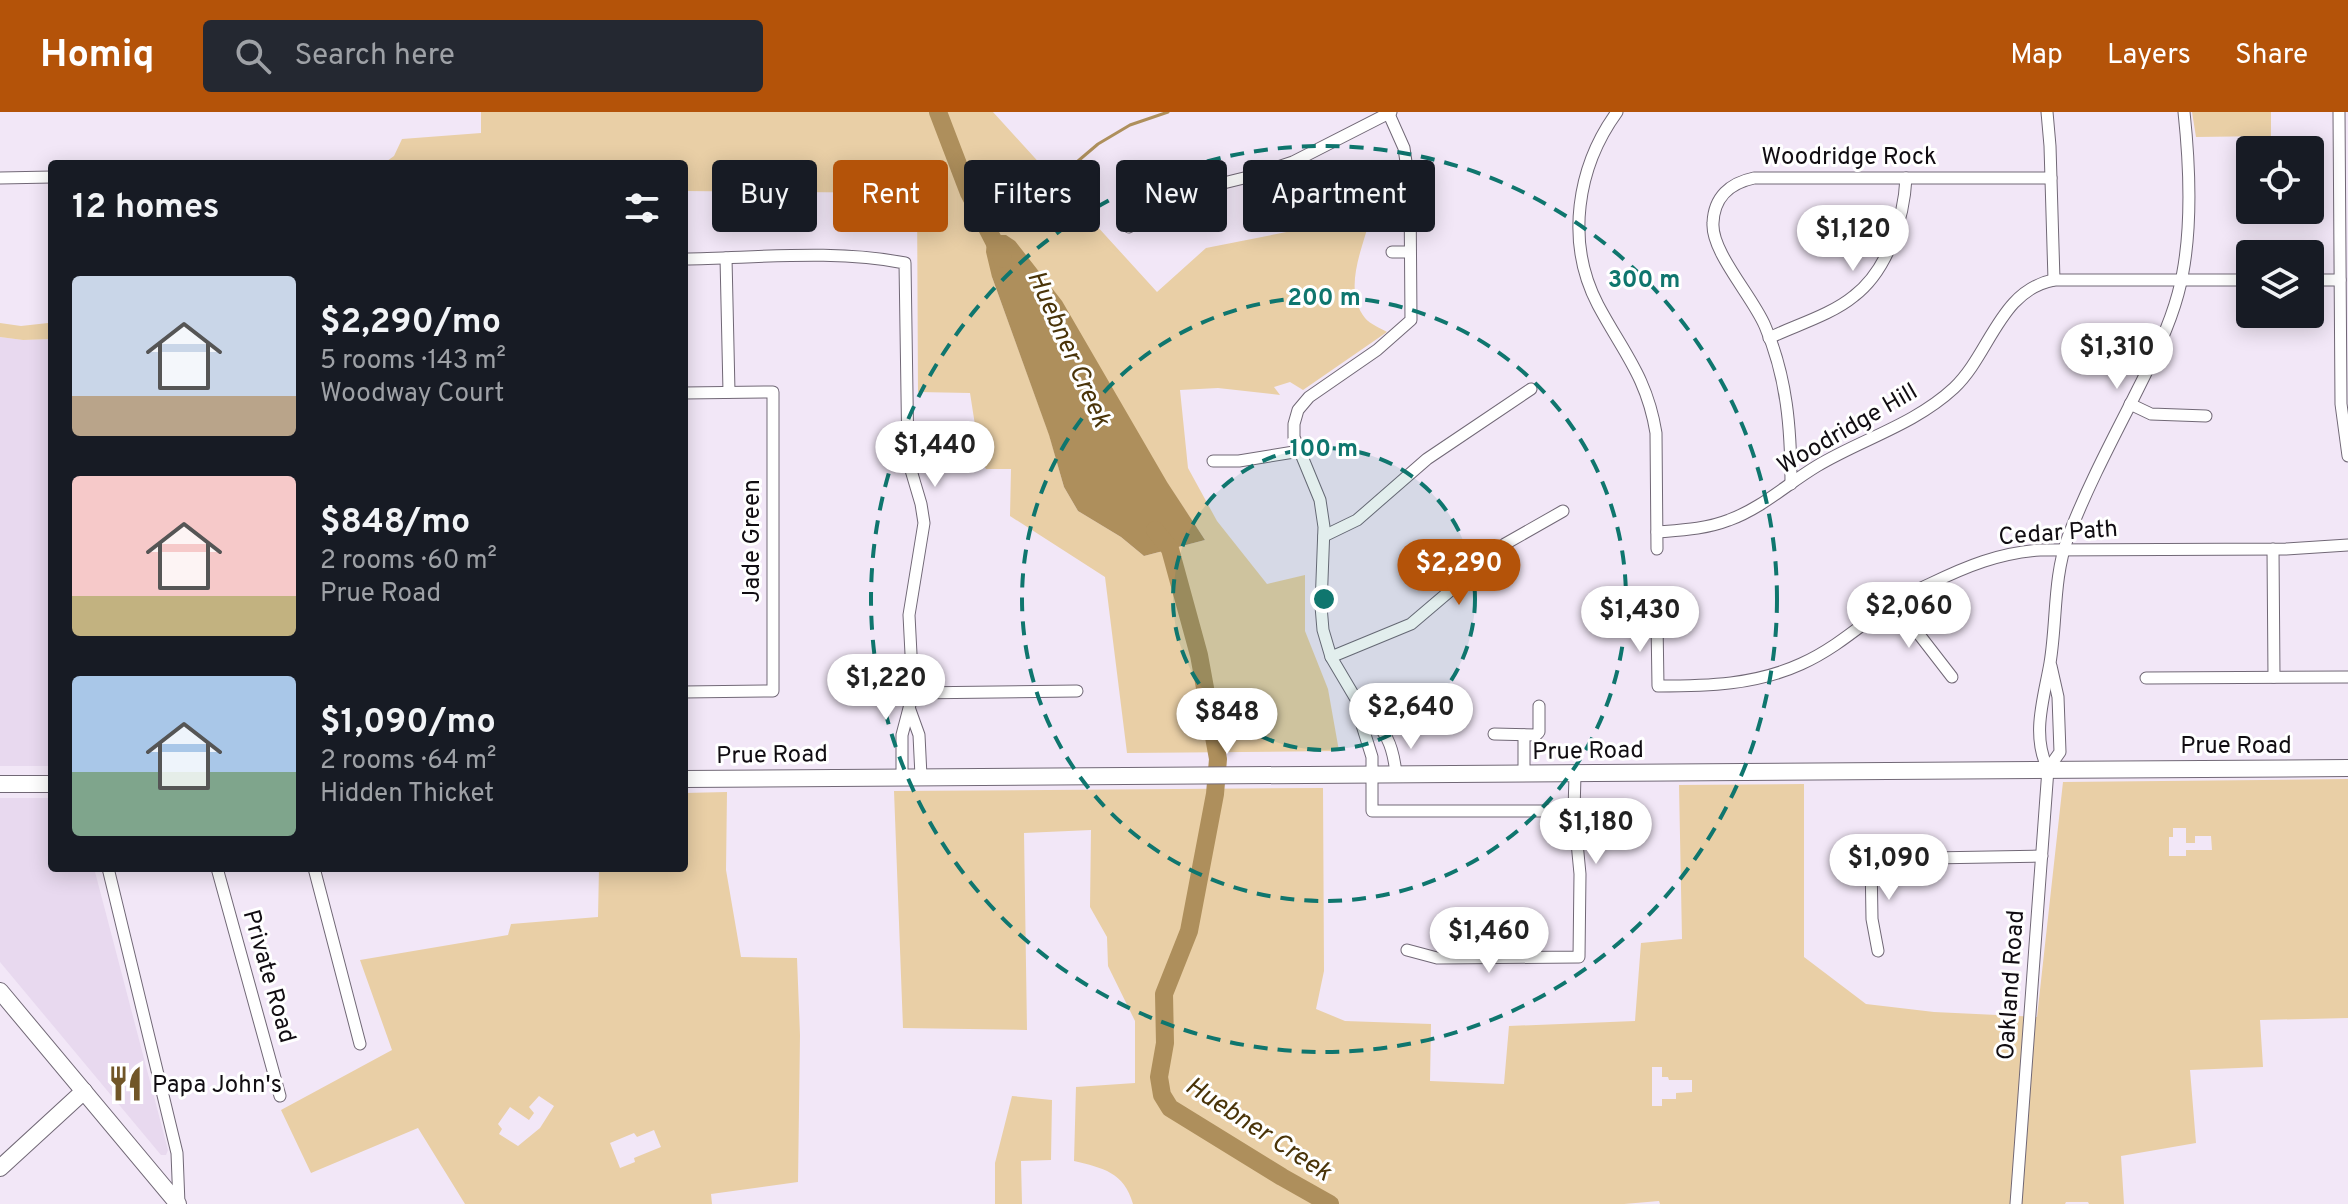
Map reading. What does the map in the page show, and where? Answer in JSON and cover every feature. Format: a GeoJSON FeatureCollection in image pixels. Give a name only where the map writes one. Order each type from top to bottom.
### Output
{"type":"FeatureCollection","features":[{"type":"Feature","properties":{"kind":"main road","name":"Prue Road"},"geometry":{"type":"LineString","coordinates":[[688,779],[2348,768]]}},
{"type":"Feature","properties":{"kind":"main road"},"geometry":{"type":"LineString","coordinates":[[0,784],[48,784]]}},
{"type":"Feature","properties":{"kind":"main road"},"geometry":{"type":"LineString","coordinates":[[0,991],[178,1204]]}},
{"type":"Feature","properties":{"kind":"main road"},"geometry":{"type":"LineString","coordinates":[[0,1168],[84,1091]]}},
{"type":"Feature","properties":{"kind":"street"},"geometry":{"type":"LineString","coordinates":[[1227,182],[1293,162],[1389,112],[1404,148],[1410,190],[1411,320],[1377,350],[1309,397],[1298,410],[1294,424],[1294,437],[1320,500],[1324,536],[1323,630],[1331,657],[1363,711],[1385,731],[1396,774]]}},
{"type":"Feature","properties":{"kind":"street"},"geometry":{"type":"LineString","coordinates":[[1617,112],[1598,142],[1585,176],[1579,232],[1590,287],[1648,396],[1656,433],[1657,549]]}},
{"type":"Feature","properties":{"kind":"street"},"geometry":{"type":"LineString","coordinates":[[2047,112],[2054,280]]}},
{"type":"Feature","properties":{"kind":"street"},"geometry":{"type":"LineString","coordinates":[[2050,661],[2058,697],[2060,752],[2048,769],[2040,753],[2041,699],[2050,661],[2056,588],[2064,550],[2080,509],[2158,349],[2181,280],[2187,217],[2184,112]]}},
{"type":"Feature","properties":{"kind":"street"},"geometry":{"type":"LineString","coordinates":[[2339,112],[2341,413],[2348,456]]}},
{"type":"Feature","properties":{"kind":"street"},"geometry":{"type":"LineString","coordinates":[[0,178],[48,177]]}},
{"type":"Feature","properties":{"kind":"street","name":"Woodridge Rock"},"geometry":{"type":"LineString","coordinates":[[1791,484],[1790,419],[1784,386],[1769,338],[1764,324],[1714,240],[1715,210],[1723,192],[1739,181],[1754,178],[2051,178]]}},
{"type":"Feature","properties":{"kind":"street"},"geometry":{"type":"LineString","coordinates":[[1769,338],[1853,297],[1867,284],[1898,224],[1906,178]]}},
{"type":"Feature","properties":{"kind":"street"},"geometry":{"type":"LineString","coordinates":[[1392,252],[1409,252]]}},
{"type":"Feature","properties":{"kind":"street"},"geometry":{"type":"LineString","coordinates":[[688,259],[833,256],[905,263],[908,460],[924,523],[909,615],[913,693],[910,710],[903,723],[902,776]]}},
{"type":"Feature","properties":{"kind":"street"},"geometry":{"type":"LineString","coordinates":[[688,393],[729,392],[726,258]]}},
{"type":"Feature","properties":{"kind":"street","name":"Woodridge Hill"},"geometry":{"type":"LineString","coordinates":[[1657,532],[1692,529],[1727,521],[1760,506],[1816,467],[1897,427],[1933,405],[1972,368],[2013,302],[2026,290],[2054,280],[2236,280]]}},
{"type":"Feature","properties":{"kind":"street"},"geometry":{"type":"LineString","coordinates":[[2324,280],[2340,280]]}},
{"type":"Feature","properties":{"kind":"street"},"geometry":{"type":"LineString","coordinates":[[1324,536],[1357,520],[1427,459],[1531,389]]}},
{"type":"Feature","properties":{"kind":"street","name":"Jade Green"},"geometry":{"type":"LineString","coordinates":[[688,692],[773,691],[773,392],[729,392]]}},
{"type":"Feature","properties":{"kind":"street"},"geometry":{"type":"LineString","coordinates":[[2130,404],[2151,414],[2206,416]]}},
{"type":"Feature","properties":{"kind":"street"},"geometry":{"type":"LineString","coordinates":[[1213,461],[1239,461],[1300,451]]}},
{"type":"Feature","properties":{"kind":"street"},"geometry":{"type":"LineString","coordinates":[[1331,657],[1411,624],[1505,544],[1563,511]]}},
{"type":"Feature","properties":{"kind":"street","name":"Cedar Path"},"geometry":{"type":"LineString","coordinates":[[1657,622],[1658,686],[1731,684],[1779,673],[1825,652],[1894,602],[1983,560],[2021,552],[2064,550],[2273,549],[2348,545]]}},
{"type":"Feature","properties":{"kind":"street"},"geometry":{"type":"LineString","coordinates":[[2273,549],[2274,677]]}},
{"type":"Feature","properties":{"kind":"street"},"geometry":{"type":"LineString","coordinates":[[1894,602],[1952,677]]}},
{"type":"Feature","properties":{"kind":"street"},"geometry":{"type":"LineString","coordinates":[[2146,678],[2348,677]]}},
{"type":"Feature","properties":{"kind":"street"},"geometry":{"type":"LineString","coordinates":[[913,693],[1077,691]]}},
{"type":"Feature","properties":{"kind":"street"},"geometry":{"type":"LineString","coordinates":[[1494,734],[1536,735],[1539,732],[1539,706]]}},
{"type":"Feature","properties":{"kind":"street"},"geometry":{"type":"LineString","coordinates":[[910,710],[917,724],[921,776]]}},
{"type":"Feature","properties":{"kind":"street"},"geometry":{"type":"LineString","coordinates":[[1363,711],[1362,725],[1372,774],[1372,811],[1574,811]]}},
{"type":"Feature","properties":{"kind":"street"},"geometry":{"type":"LineString","coordinates":[[1524,735],[1524,775]]}},
{"type":"Feature","properties":{"kind":"street"},"geometry":{"type":"LineString","coordinates":[[1368,743],[1387,737]]}},
{"type":"Feature","properties":{"kind":"street"},"geometry":{"type":"LineString","coordinates":[[902,743],[920,743]]}},
{"type":"Feature","properties":{"kind":"street","name":"Oakland Road"},"geometry":{"type":"LineString","coordinates":[[2016,1204],[2048,769]]}},
{"type":"Feature","properties":{"kind":"street"},"geometry":{"type":"LineString","coordinates":[[1407,950],[1437,958],[1579,957],[1580,874],[1574,811],[1575,775]]}},
{"type":"Feature","properties":{"kind":"street"},"geometry":{"type":"LineString","coordinates":[[1878,951],[1872,919],[1871,859],[2042,856]]}},
{"type":"Feature","properties":{"kind":"street"},"geometry":{"type":"LineString","coordinates":[[112,872],[177,1153],[178,1204]]}},
{"type":"Feature","properties":{"kind":"street","name":"Private Road"},"geometry":{"type":"LineString","coordinates":[[218,872],[280,1096]]}},
{"type":"Feature","properties":{"kind":"street"},"geometry":{"type":"LineString","coordinates":[[315,872],[360,1044]]}},
{"type":"Feature","properties":{"kind":"shaded area"},"geometry":{"type":"Polygon","coordinates":[[[481,112],[993,112],[1037,160],[964,160],[964,232],[1100,232],[1100,229],[1157,292],[1206,248],[1287,232],[1366,232],[1358,261],[1355,297],[1365,318],[1387,332],[1303,390],[1290,382],[1274,387],[1280,395],[1218,388],[1180,390],[1188,468],[1217,521],[1267,584],[1305,575],[1305,631],[1328,689],[1339,751],[1127,753],[1105,577],[1010,516],[1011,469],[986,469],[980,457],[970,393],[918,392],[917,232],[948,232],[948,160],[833,160],[833,192],[817,192],[817,160],[712,160],[712,191],[688,191],[688,160],[388,160],[394,156],[402,139],[481,133],[481,112]],[[992,277],[1049,434],[1064,487],[1078,511],[1121,537],[1144,556],[1205,540],[1167,483],[992,277]]]}},
{"type":"Feature","properties":{"kind":"shaded area"},"geometry":{"type":"Polygon","coordinates":[[[2192,112],[2271,112],[2271,136],[2196,137],[2192,112]]]}},
{"type":"Feature","properties":{"kind":"shaded area"},"geometry":{"type":"Polygon","coordinates":[[[0,323],[21,326],[48,323],[48,339],[0,337],[0,323]]]}},
{"type":"Feature","properties":{"kind":"shaded area"},"geometry":{"type":"Polygon","coordinates":[[[0,337],[48,339],[48,766],[0,766],[0,337]]]}},
{"type":"Feature","properties":{"kind":"shaded area"},"geometry":{"type":"Polygon","coordinates":[[[2348,779],[2348,1018],[2260,1020],[2263,1067],[2190,1070],[2196,1143],[2121,1156],[2124,1204],[1660,1204],[1659,1201],[1624,1204],[1133,1204],[1118,1178],[1103,1169],[1074,1161],[1076,1087],[1135,1083],[1135,1021],[1108,966],[1107,937],[1090,907],[1091,830],[1024,833],[1027,1030],[903,1028],[894,791],[1323,788],[1324,971],[1316,1009],[1345,1021],[1431,1024],[1430,1081],[1504,1084],[1509,1026],[1635,1021],[1641,943],[1682,939],[1679,785],[1804,784],[1804,957],[1866,1004],[1934,1012],[2037,1017],[2063,782],[2348,779]],[[2173,828],[2173,837],[2169,837],[2169,856],[2186,856],[2186,850],[2212,850],[2211,836],[2195,836],[2195,843],[2186,843],[2186,828],[2173,828]],[[1652,1067],[1652,1106],[1662,1106],[1662,1099],[1676,1099],[1676,1093],[1692,1092],[1692,1080],[1669,1080],[1662,1077],[1662,1067],[1652,1067]]]}},
{"type":"Feature","properties":{"kind":"shaded area"},"geometry":{"type":"Polygon","coordinates":[[[727,792],[726,870],[741,957],[797,958],[800,1035],[798,1182],[711,1194],[712,1204],[465,1204],[418,1128],[311,1173],[281,1110],[392,1050],[360,960],[508,935],[511,924],[598,917],[599,872],[688,872],[688,793],[727,792]],[[539,1096],[529,1107],[534,1113],[529,1120],[510,1107],[498,1124],[502,1129],[499,1134],[518,1146],[540,1128],[554,1106],[539,1096]],[[654,1130],[637,1137],[634,1133],[610,1143],[620,1168],[635,1162],[634,1158],[661,1147],[654,1130]]]}},
{"type":"Feature","properties":{"kind":"shaded area"},"geometry":{"type":"Polygon","coordinates":[[[0,798],[48,798],[48,872],[95,872],[168,1150],[166,1155],[161,1155],[0,962],[0,798]]]}},
{"type":"Feature","properties":{"kind":"shaded area"},"geometry":{"type":"Polygon","coordinates":[[[1012,1096],[1052,1100],[1051,1160],[1021,1161],[1022,1204],[995,1204],[995,1163],[1012,1096]]]}},
{"type":"Feature","properties":{"kind":"water"},"geometry":{"type":"Polygon","coordinates":[[[1001,235],[1015,241],[1062,301],[1167,482],[1205,540],[1144,556],[1121,537],[1078,511],[1064,487],[1049,435],[992,277],[986,252],[987,240],[1001,235]]]}},
{"type":"Feature","properties":{"kind":"waterway","name":"Huebner Creek"},"geometry":{"type":"LineString","coordinates":[[938,112],[969,193],[1003,259]]}},
{"type":"Feature","properties":{"kind":"waterway"},"geometry":{"type":"LineString","coordinates":[[991,235],[1098,144],[1130,125],[1168,112]]}},
{"type":"Feature","properties":{"kind":"waterway","name":"Huebner Creek"},"geometry":{"type":"LineString","coordinates":[[1155,530],[1170,549],[1199,655],[1218,759],[1215,794],[1189,931],[1164,994],[1165,1043],[1159,1077],[1162,1095],[1170,1108],[1330,1204]]}},
{"type":"Feature","properties":{"kind":"place","name":"Papa John's"},"geometry":{"type":"Point","coordinates":[126,1084]}}]}
